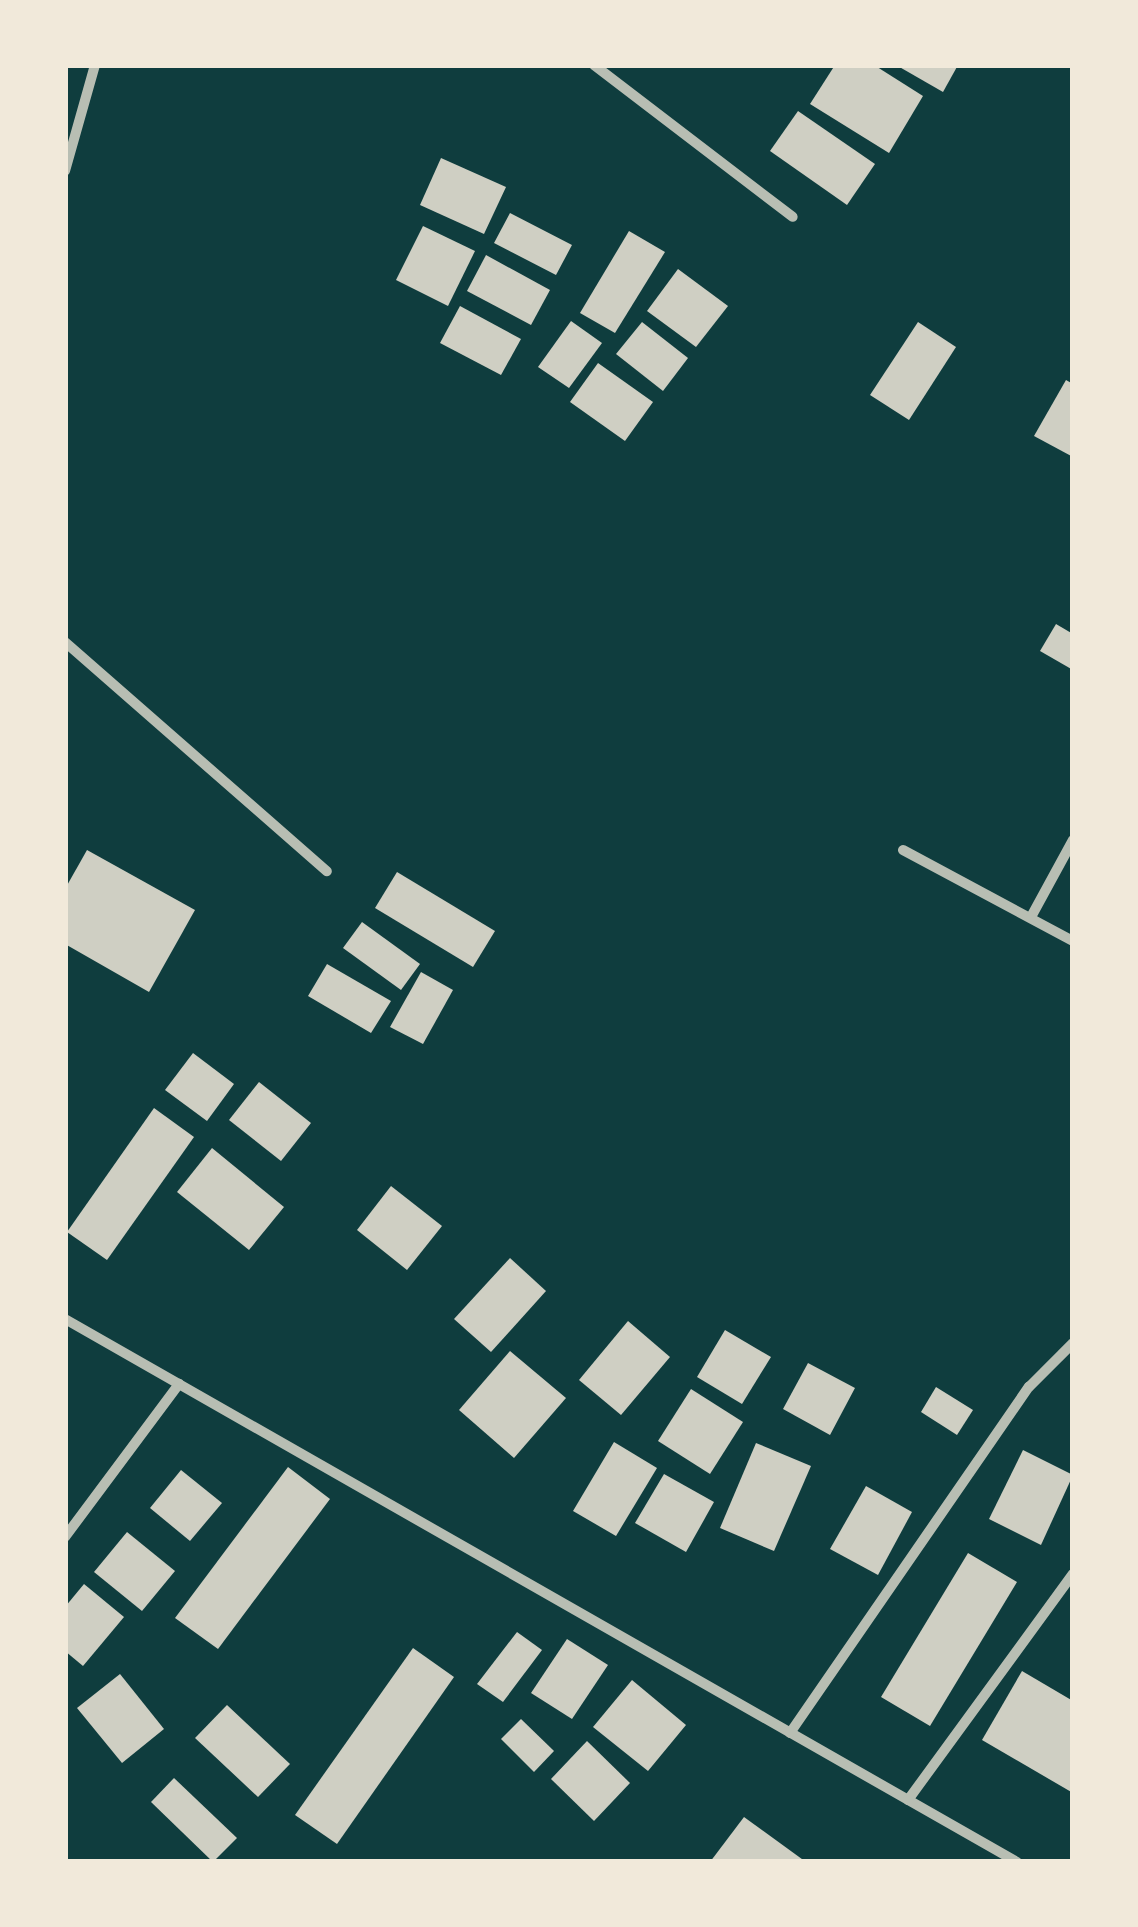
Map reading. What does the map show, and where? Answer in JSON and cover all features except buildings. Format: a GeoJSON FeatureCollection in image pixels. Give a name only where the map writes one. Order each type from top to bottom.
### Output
{"type":"FeatureCollection","features":[{"type":"Feature","properties":{"kind":"street"},"geometry":{"type":"LineString","coordinates":[[65,171],[95,65]]}},
{"type":"Feature","properties":{"kind":"street"},"geometry":{"type":"LineString","coordinates":[[594,65],[794,216]]}},
{"type":"Feature","properties":{"kind":"street"},"geometry":{"type":"LineString","coordinates":[[65,642],[327,871]]}},
{"type":"Feature","properties":{"kind":"street"},"geometry":{"type":"LineString","coordinates":[[1030,917],[1073,840]]}},
{"type":"Feature","properties":{"kind":"street"},"geometry":{"type":"LineString","coordinates":[[903,850],[1073,941]]}},
{"type":"Feature","properties":{"kind":"street"},"geometry":{"type":"LineString","coordinates":[[65,1319],[1017,1862]]}},
{"type":"Feature","properties":{"kind":"street"},"geometry":{"type":"LineString","coordinates":[[790,1733],[1028,1386],[1073,1343]]}},
{"type":"Feature","properties":{"kind":"street"},"geometry":{"type":"LineString","coordinates":[[65,1537],[179,1384]]}},
{"type":"Feature","properties":{"kind":"street"},"geometry":{"type":"LineString","coordinates":[[908,1800],[1073,1574]]}}]}
